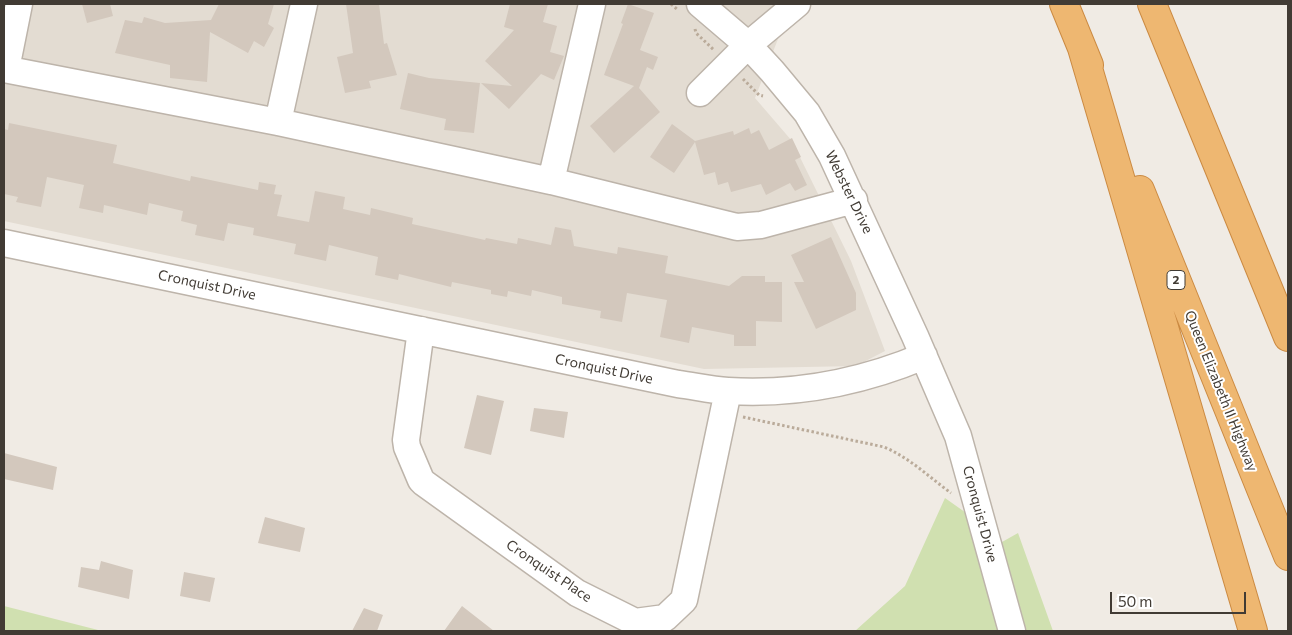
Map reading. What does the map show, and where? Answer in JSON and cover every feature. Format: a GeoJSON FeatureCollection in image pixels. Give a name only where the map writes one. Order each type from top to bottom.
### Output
{"type":"FeatureCollection","features":[{"type":"Feature","properties":{"kind":"highway","name":"Queen Elizabeth II Highway"},"geometry":{"type":"LineString","coordinates":[[1064,4],[1288,556]]}},
{"type":"Feature","properties":{"kind":"highway"},"geometry":{"type":"LineString","coordinates":[[1152,4],[1288,337]]}},
{"type":"Feature","properties":{"kind":"highway"},"geometry":{"type":"LineString","coordinates":[[1082,48],[1253,631]]}},
{"type":"Feature","properties":{"kind":"street"},"geometry":{"type":"LineString","coordinates":[[20,4],[5,69],[278,122],[551,181],[737,227],[760,225],[854,200]]}},
{"type":"Feature","properties":{"kind":"street"},"geometry":{"type":"LineString","coordinates":[[278,122],[304,4]]}},
{"type":"Feature","properties":{"kind":"street"},"geometry":{"type":"LineString","coordinates":[[551,181],[592,4]]}},
{"type":"Feature","properties":{"kind":"street","name":"Webster Drive"},"geometry":{"type":"LineString","coordinates":[[700,4],[748,45],[807,113],[832,156],[854,200],[924,356]]}},
{"type":"Feature","properties":{"kind":"street"},"geometry":{"type":"LineString","coordinates":[[700,93],[748,45],[797,4]]}},
{"type":"Feature","properties":{"kind":"street","name":"Cronquist Drive"},"geometry":{"type":"LineString","coordinates":[[4,243],[678,384],[728,391],[766,391],[833,384],[889,370],[924,356],[960,442],[1008,630]]}},
{"type":"Feature","properties":{"kind":"street","name":"Cronquist Place"},"geometry":{"type":"LineString","coordinates":[[421,330],[406,440],[421,480],[577,593],[635,622],[665,618],[684,600],[728,391]]}},
{"type":"Feature","properties":{"kind":"shaded area"},"geometry":{"type":"Polygon","coordinates":[[[4,4],[805,4],[778,39],[755,98],[792,141],[851,261],[885,351],[856,366],[704,369],[4,221],[4,4]]]}},
{"type":"Feature","properties":{"kind":"green space"},"geometry":{"type":"Polygon","coordinates":[[[945,498],[969,515],[980,550],[1002,542],[1018,533],[1053,631],[855,631],[905,586],[945,498]]]}},
{"type":"Feature","properties":{"kind":"green space"},"geometry":{"type":"Polygon","coordinates":[[[4,606],[102,631],[4,631],[4,606]]]}},
{"type":"Feature","properties":{"kind":"building"},"geometry":{"type":"Polygon","coordinates":[[[82,4],[110,4],[113,16],[87,23],[82,4]]]}},
{"type":"Feature","properties":{"kind":"building"},"geometry":{"type":"Polygon","coordinates":[[[219,4],[274,4],[268,24],[274,28],[264,47],[254,41],[248,53],[210,32],[207,82],[170,78],[170,65],[115,53],[125,20],[142,23],[144,17],[165,23],[211,20],[219,4]]]}},
{"type":"Feature","properties":{"kind":"building"},"geometry":{"type":"Polygon","coordinates":[[[346,4],[379,4],[384,44],[387,43],[397,75],[369,81],[371,88],[345,93],[337,57],[353,53],[346,4]]]}},
{"type":"Feature","properties":{"kind":"building"},"geometry":{"type":"Polygon","coordinates":[[[510,4],[548,4],[543,22],[557,26],[550,52],[564,56],[554,80],[541,74],[509,109],[481,83],[512,86],[485,61],[514,30],[504,27],[510,4]]]}},
{"type":"Feature","properties":{"kind":"building"},"geometry":{"type":"Polygon","coordinates":[[[628,4],[654,13],[640,50],[658,57],[653,70],[647,67],[639,88],[660,112],[614,153],[590,126],[634,86],[604,75],[623,24],[621,23],[628,4]]]}},
{"type":"Feature","properties":{"kind":"building"},"geometry":{"type":"Polygon","coordinates":[[[408,73],[429,78],[480,83],[474,133],[444,130],[446,119],[400,109],[408,73]]]}},
{"type":"Feature","properties":{"kind":"building"},"geometry":{"type":"Polygon","coordinates":[[[9,123],[117,145],[113,163],[190,181],[191,176],[258,190],[259,182],[276,185],[274,194],[282,195],[277,216],[309,222],[315,191],[345,197],[343,209],[370,215],[371,208],[413,218],[412,224],[485,240],[486,238],[517,244],[518,238],[551,245],[555,227],[571,230],[574,246],[617,254],[618,247],[668,256],[665,273],[729,286],[742,276],[765,276],[765,282],[782,282],[782,322],[756,321],[756,346],[734,346],[734,335],[692,327],[689,343],[660,337],[667,300],[627,293],[622,322],[600,318],[601,311],[562,304],[562,297],[532,290],[531,296],[508,291],[507,297],[491,294],[491,290],[452,282],[451,287],[399,274],[398,280],[375,275],[378,257],[329,245],[326,261],[294,254],[296,244],[253,235],[254,228],[228,223],[224,241],[195,235],[197,225],[181,221],[183,211],[149,203],[147,215],[104,205],[103,213],[79,208],[84,185],[47,177],[41,207],[16,202],[18,197],[4,194],[4,129],[8,130],[9,123]]]}},
{"type":"Feature","properties":{"kind":"building"},"geometry":{"type":"Polygon","coordinates":[[[672,124],[695,141],[733,131],[734,135],[749,128],[751,134],[759,130],[769,150],[792,138],[801,157],[795,160],[807,185],[795,191],[790,183],[766,195],[761,184],[731,192],[728,182],[718,185],[715,172],[704,175],[695,142],[674,173],[650,157],[672,124]]]}},
{"type":"Feature","properties":{"kind":"building"},"geometry":{"type":"Polygon","coordinates":[[[831,237],[856,293],[856,310],[816,329],[794,282],[804,282],[791,255],[831,237]]]}},
{"type":"Feature","properties":{"kind":"building"},"geometry":{"type":"Polygon","coordinates":[[[477,395],[504,401],[491,455],[464,448],[477,395]]]}},
{"type":"Feature","properties":{"kind":"building"},"geometry":{"type":"Polygon","coordinates":[[[534,408],[568,412],[564,438],[530,431],[534,408]]]}},
{"type":"Feature","properties":{"kind":"building"},"geometry":{"type":"Polygon","coordinates":[[[4,453],[57,467],[53,490],[4,479],[4,453]]]}},
{"type":"Feature","properties":{"kind":"building"},"geometry":{"type":"Polygon","coordinates":[[[265,517],[305,528],[300,552],[258,543],[265,517]]]}},
{"type":"Feature","properties":{"kind":"building"},"geometry":{"type":"Polygon","coordinates":[[[101,561],[133,570],[129,599],[78,587],[81,567],[99,570],[101,561]]]}},
{"type":"Feature","properties":{"kind":"building"},"geometry":{"type":"Polygon","coordinates":[[[184,572],[215,578],[210,602],[180,596],[184,572]]]}},
{"type":"Feature","properties":{"kind":"building"},"geometry":{"type":"Polygon","coordinates":[[[462,606],[494,631],[444,631],[462,606]]]}},
{"type":"Feature","properties":{"kind":"building"},"geometry":{"type":"Polygon","coordinates":[[[364,608],[383,615],[377,631],[352,631],[364,608]]]}}]}
